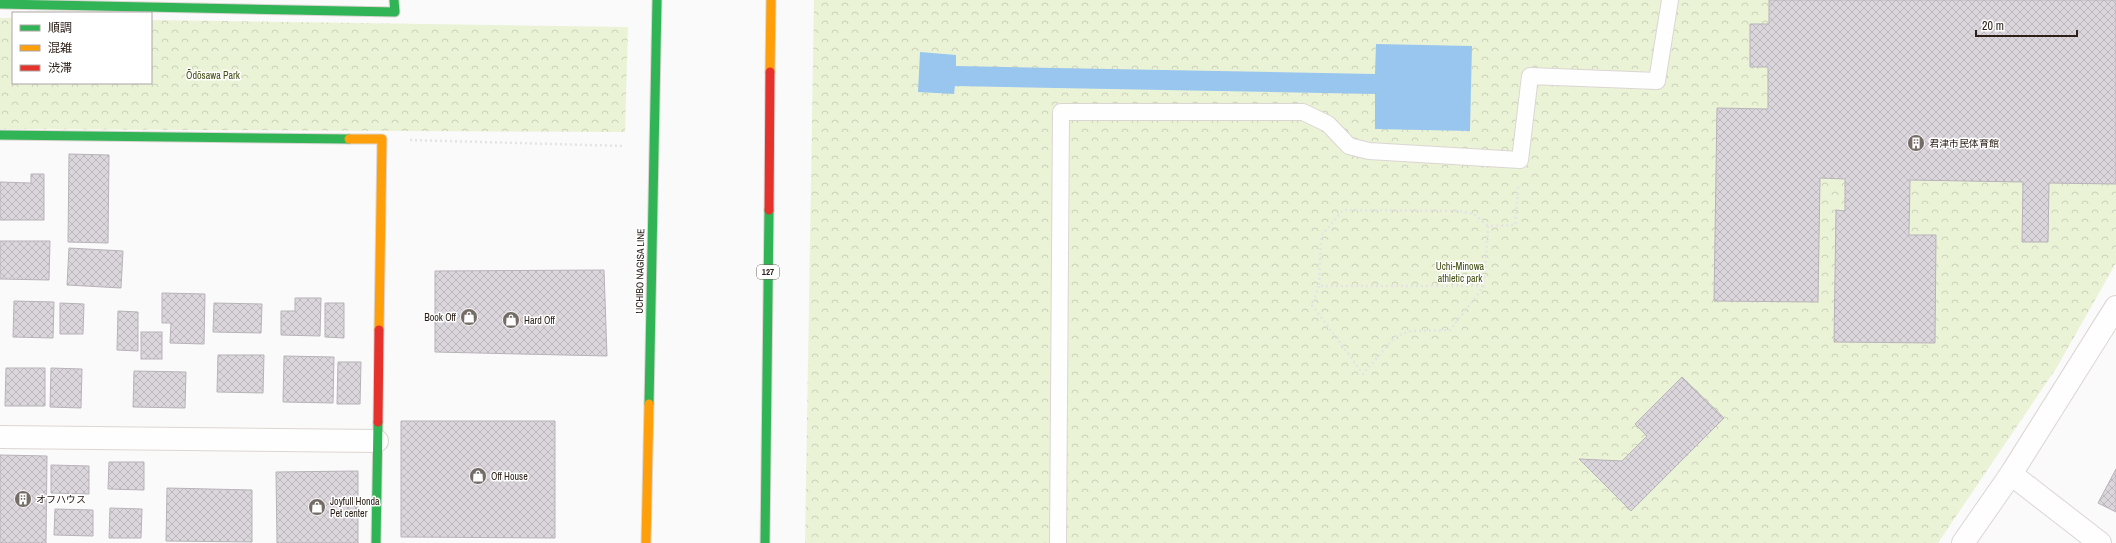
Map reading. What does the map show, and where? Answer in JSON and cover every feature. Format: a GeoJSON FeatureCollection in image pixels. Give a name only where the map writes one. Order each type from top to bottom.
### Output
{"type":"FeatureCollection","features":[{"type":"Feature","properties":{"kind":"main road"},"geometry":{"type":"LineString","coordinates":[[0,4],[395,12],[394,0]]}},
{"type":"Feature","properties":{"kind":"main road","name":"UCHIBO NAGISA LINE"},"geometry":{"type":"LineString","coordinates":[[646,543],[657,0]]}},
{"type":"Feature","properties":{"kind":"main road","name":"127"},"geometry":{"type":"LineString","coordinates":[[765,543],[771,0]]}},
{"type":"Feature","properties":{"kind":"main road"},"geometry":{"type":"LineString","coordinates":[[0,135],[382,139],[376,543]]}},
{"type":"Feature","properties":{"kind":"street"},"geometry":{"type":"LineString","coordinates":[[1964,543],[2011,474],[2116,307]]}},
{"type":"Feature","properties":{"kind":"street"},"geometry":{"type":"LineString","coordinates":[[0,437],[377,441]]}},
{"type":"Feature","properties":{"kind":"street"},"geometry":{"type":"LineString","coordinates":[[2011,474],[2100,543]]}},
{"type":"Feature","properties":{"kind":"lane"},"geometry":{"type":"LineString","coordinates":[[1058,543],[1061,112],[1303,112],[1328,124],[1349,146],[1369,151],[1520,160],[1530,76],[1657,81],[1670,0]]}},
{"type":"Feature","properties":{"kind":"path"},"geometry":{"type":"LineString","coordinates":[[382,139],[628,146]]}},
{"type":"Feature","properties":{"kind":"path"},"geometry":{"type":"LineString","coordinates":[[1488,226],[1484,286],[1450,330],[1411,331],[1395,337],[1363,374],[1312,305],[1320,286],[1321,236],[1343,210],[1460,211],[1474,214],[1488,226],[1515,224],[1520,160]]}},
{"type":"Feature","properties":{"kind":"path"},"geometry":{"type":"LineString","coordinates":[[1320,286],[1484,286]]}},
{"type":"Feature","properties":{"kind":"green space","name":"Uchi-Minowa athletic park"},"geometry":{"type":"Polygon","coordinates":[[[814,0],[2116,0],[2116,263],[2057,367],[1938,543],[805,543],[814,0]]]}},
{"type":"Feature","properties":{"kind":"green space","name":"Ōdōsawa Park"},"geometry":{"type":"Polygon","coordinates":[[[0,18],[12,18],[12,84],[152,84],[152,20],[628,27],[625,132],[0,129],[0,18]]]}},
{"type":"Feature","properties":{"kind":"water"},"geometry":{"type":"Polygon","coordinates":[[[1376,44],[1472,46],[1470,131],[1375,129],[1375,94],[955,86],[954,94],[918,92],[920,52],[956,55],[956,66],[1375,74],[1376,44]]]}},
{"type":"Feature","properties":{"kind":"building","name":"君津市民体育館"},"geometry":{"type":"Polygon","coordinates":[[[1769,0],[2116,0],[2116,184],[2049,183],[2048,242],[2022,242],[2023,182],[1910,180],[1909,235],[1936,235],[1935,343],[1834,342],[1836,210],[1845,211],[1845,179],[1820,178],[1818,302],[1714,301],[1717,108],[1768,109],[1768,67],[1750,67],[1750,24],[1769,24],[1769,0]]]}},
{"type":"Feature","properties":{"kind":"building"},"geometry":{"type":"Polygon","coordinates":[[[69,154],[109,155],[108,243],[68,242],[69,154]]]}},
{"type":"Feature","properties":{"kind":"building"},"geometry":{"type":"Polygon","coordinates":[[[31,174],[44,174],[44,220],[0,220],[0,182],[31,183],[31,174]]]}},
{"type":"Feature","properties":{"kind":"building"},"geometry":{"type":"Polygon","coordinates":[[[0,241],[50,241],[49,280],[0,279],[0,241]]]}},
{"type":"Feature","properties":{"kind":"building"},"geometry":{"type":"Polygon","coordinates":[[[69,248],[123,251],[121,288],[67,285],[69,248]]]}},
{"type":"Feature","properties":{"kind":"building"},"geometry":{"type":"Polygon","coordinates":[[[604,270],[607,356],[435,352],[435,271],[604,270]]]}},
{"type":"Feature","properties":{"kind":"building"},"geometry":{"type":"Polygon","coordinates":[[[162,293],[205,294],[204,344],[170,343],[171,323],[162,323],[162,293]]]}},
{"type":"Feature","properties":{"kind":"building"},"geometry":{"type":"Polygon","coordinates":[[[295,298],[321,298],[320,336],[281,335],[281,311],[295,311],[295,298]]]}},
{"type":"Feature","properties":{"kind":"building"},"geometry":{"type":"Polygon","coordinates":[[[14,301],[54,302],[53,338],[13,337],[14,301]]]}},
{"type":"Feature","properties":{"kind":"building"},"geometry":{"type":"Polygon","coordinates":[[[60,303],[84,304],[83,334],[60,334],[60,303]]]}},
{"type":"Feature","properties":{"kind":"building"},"geometry":{"type":"Polygon","coordinates":[[[214,303],[262,304],[261,333],[213,332],[214,303]]]}},
{"type":"Feature","properties":{"kind":"building"},"geometry":{"type":"Polygon","coordinates":[[[325,303],[344,303],[344,338],[325,337],[325,303]]]}},
{"type":"Feature","properties":{"kind":"building"},"geometry":{"type":"Polygon","coordinates":[[[118,311],[138,312],[138,351],[117,350],[118,311]]]}},
{"type":"Feature","properties":{"kind":"building"},"geometry":{"type":"Polygon","coordinates":[[[141,332],[162,332],[162,359],[141,359],[141,332]]]}},
{"type":"Feature","properties":{"kind":"building"},"geometry":{"type":"Polygon","coordinates":[[[218,355],[264,355],[263,393],[217,392],[218,355]]]}},
{"type":"Feature","properties":{"kind":"building"},"geometry":{"type":"Polygon","coordinates":[[[284,356],[334,357],[333,403],[283,402],[284,356]]]}},
{"type":"Feature","properties":{"kind":"building"},"geometry":{"type":"Polygon","coordinates":[[[338,362],[361,362],[360,404],[337,404],[338,362]]]}},
{"type":"Feature","properties":{"kind":"building"},"geometry":{"type":"Polygon","coordinates":[[[6,368],[45,368],[45,406],[5,406],[6,368]]]}},
{"type":"Feature","properties":{"kind":"building"},"geometry":{"type":"Polygon","coordinates":[[[51,368],[82,369],[81,408],[50,407],[51,368]]]}},
{"type":"Feature","properties":{"kind":"building"},"geometry":{"type":"Polygon","coordinates":[[[134,371],[186,372],[185,408],[133,407],[134,371]]]}},
{"type":"Feature","properties":{"kind":"building"},"geometry":{"type":"Polygon","coordinates":[[[1682,377],[1724,418],[1631,511],[1579,459],[1622,461],[1647,436],[1635,424],[1682,377]]]}},
{"type":"Feature","properties":{"kind":"building"},"geometry":{"type":"Polygon","coordinates":[[[401,421],[555,421],[555,538],[401,537],[401,421]]]}},
{"type":"Feature","properties":{"kind":"building","name":"オフハウス"},"geometry":{"type":"Polygon","coordinates":[[[0,455],[47,456],[46,543],[0,543],[0,455]]]}},
{"type":"Feature","properties":{"kind":"building"},"geometry":{"type":"Polygon","coordinates":[[[109,462],[144,462],[144,490],[108,489],[109,462]]]}},
{"type":"Feature","properties":{"kind":"building"},"geometry":{"type":"Polygon","coordinates":[[[51,465],[89,466],[89,494],[51,493],[51,465]]]}},
{"type":"Feature","properties":{"kind":"building"},"geometry":{"type":"Polygon","coordinates":[[[2116,469],[2116,512],[2098,503],[2116,469]]]}},
{"type":"Feature","properties":{"kind":"building","name":"Joyfull Honda Pet center"},"geometry":{"type":"Polygon","coordinates":[[[358,471],[358,543],[277,543],[276,472],[358,471]]]}},
{"type":"Feature","properties":{"kind":"building"},"geometry":{"type":"Polygon","coordinates":[[[167,488],[252,490],[252,542],[166,541],[167,488]]]}},
{"type":"Feature","properties":{"kind":"building"},"geometry":{"type":"Polygon","coordinates":[[[110,508],[142,509],[141,538],[109,538],[110,508]]]}},
{"type":"Feature","properties":{"kind":"building"},"geometry":{"type":"Polygon","coordinates":[[[55,509],[93,510],[93,536],[54,535],[55,509]]]}},
{"type":"Feature","properties":{"kind":"traffic: fast"},"geometry":{"type":"LineString","coordinates":[[0,4],[395,12],[394,0]]}},
{"type":"Feature","properties":{"kind":"traffic: fast"},"geometry":{"type":"LineString","coordinates":[[649,404],[657,0]]}},
{"type":"Feature","properties":{"kind":"traffic: fast"},"geometry":{"type":"LineString","coordinates":[[0,135],[349,139]]}},
{"type":"Feature","properties":{"kind":"traffic: fast"},"geometry":{"type":"LineString","coordinates":[[765,543],[769,210]]}},
{"type":"Feature","properties":{"kind":"traffic: fast"},"geometry":{"type":"LineString","coordinates":[[376,543],[378,422]]}},
{"type":"Feature","properties":{"kind":"traffic: slow"},"geometry":{"type":"LineString","coordinates":[[770,72],[771,0]]}},
{"type":"Feature","properties":{"kind":"traffic: slow"},"geometry":{"type":"LineString","coordinates":[[349,139],[382,139],[379,330]]}},
{"type":"Feature","properties":{"kind":"traffic: slow"},"geometry":{"type":"LineString","coordinates":[[646,543],[649,404]]}},
{"type":"Feature","properties":{"kind":"traffic: jam"},"geometry":{"type":"LineString","coordinates":[[769,210],[770,72]]}},
{"type":"Feature","properties":{"kind":"traffic: jam"},"geometry":{"type":"LineString","coordinates":[[378,422],[379,330]]}},
{"type":"Feature","properties":{"kind":"place","name":"君津市民体育館"},"geometry":{"type":"Point","coordinates":[1916,143]}},
{"type":"Feature","properties":{"kind":"place","name":"Book Off"},"geometry":{"type":"Point","coordinates":[469,317]}},
{"type":"Feature","properties":{"kind":"place","name":"Hard Off"},"geometry":{"type":"Point","coordinates":[511,320]}},
{"type":"Feature","properties":{"kind":"place","name":"Off House"},"geometry":{"type":"Point","coordinates":[478,476]}},
{"type":"Feature","properties":{"kind":"place","name":"オフハウス"},"geometry":{"type":"Point","coordinates":[23,499]}},
{"type":"Feature","properties":{"kind":"place","name":"Joyfull Honda Pet center"},"geometry":{"type":"Point","coordinates":[317,507]}}]}
